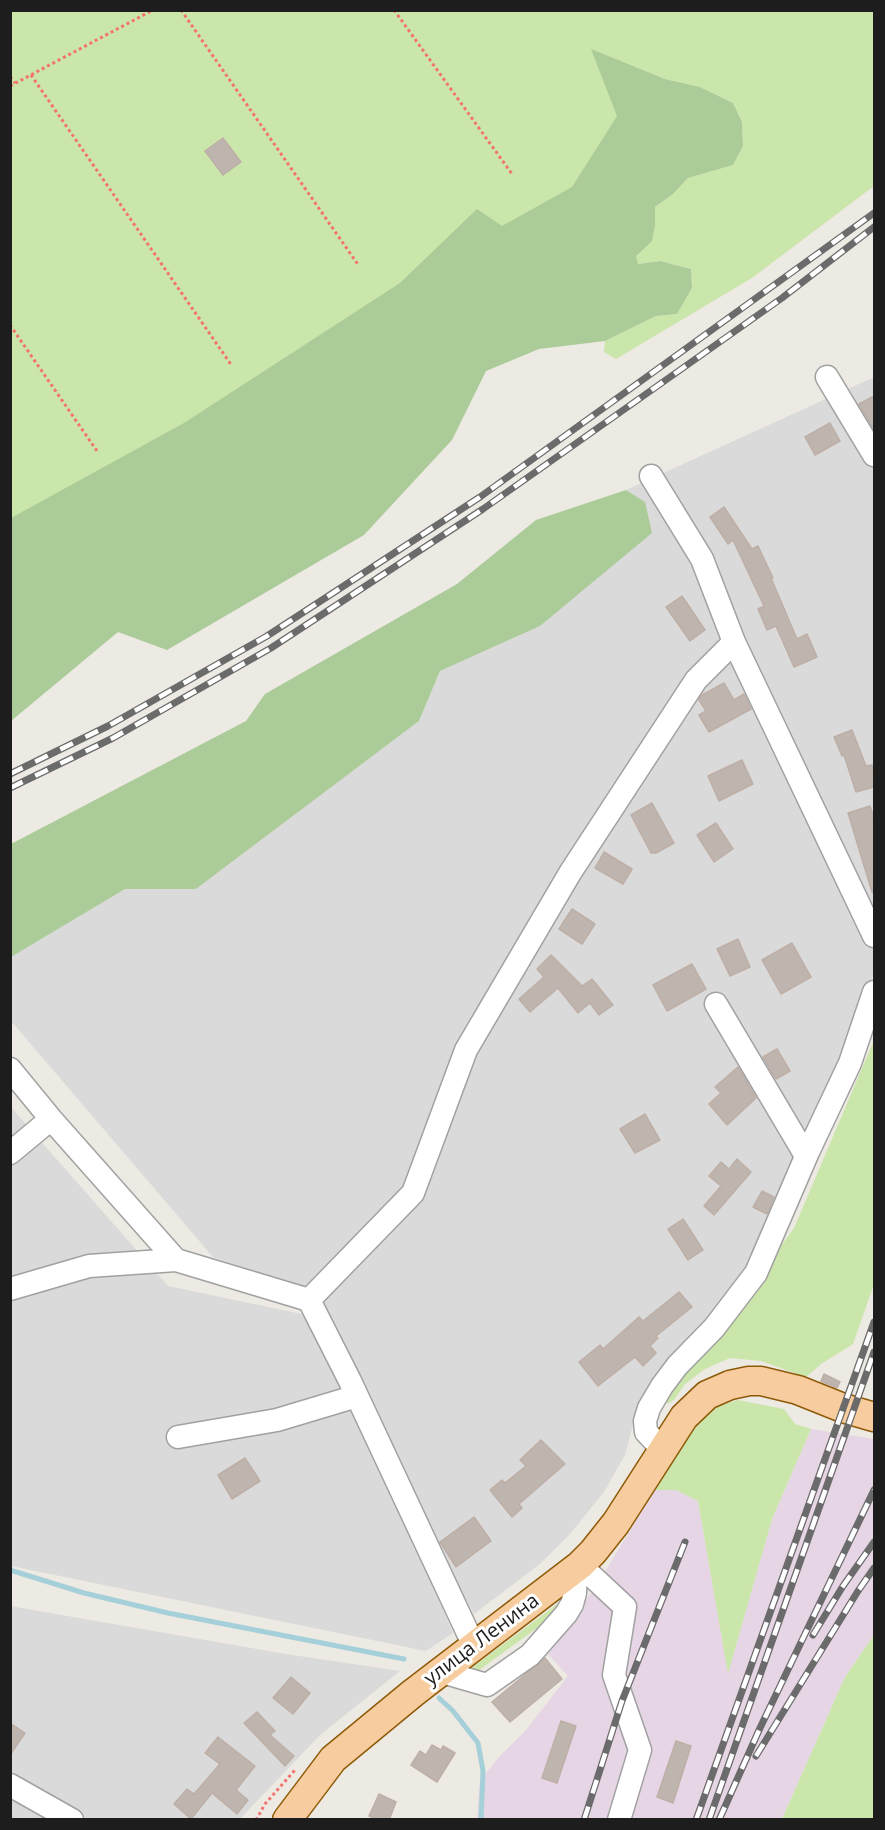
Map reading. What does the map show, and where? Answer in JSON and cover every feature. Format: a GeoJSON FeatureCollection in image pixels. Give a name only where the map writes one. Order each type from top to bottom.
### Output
{"type":"FeatureCollection","features":[{"type":"Feature","properties":{"kind":"main road","name":"улица Ленина"},"geometry":{"type":"LineString","coordinates":[[287,1820],[333,1759],[578,1566],[605,1539],[684,1417],[707,1395],[729,1385],[749,1381],[786,1386],[843,1408],[874,1417]]}},
{"type":"Feature","properties":{"kind":"street"},"geometry":{"type":"LineString","coordinates":[[827,377],[874,455]]}},
{"type":"Feature","properties":{"kind":"street"},"geometry":{"type":"LineString","coordinates":[[651,476],[702,559],[734,642],[874,936]]}},
{"type":"Feature","properties":{"kind":"street"},"geometry":{"type":"LineString","coordinates":[[309,1300],[412,1193],[466,1050],[570,873],[696,680],[734,642]]}},
{"type":"Feature","properties":{"kind":"street"},"geometry":{"type":"LineString","coordinates":[[662,1449],[646,1432],[645,1421],[649,1408],[677,1366],[721,1320],[756,1274],[806,1156],[850,1063],[874,992]]}},
{"type":"Feature","properties":{"kind":"street"},"geometry":{"type":"LineString","coordinates":[[716,1004],[806,1156]]}},
{"type":"Feature","properties":{"kind":"street"},"geometry":{"type":"LineString","coordinates":[[10,1069],[51,1119],[176,1260]]}},
{"type":"Feature","properties":{"kind":"street"},"geometry":{"type":"LineString","coordinates":[[10,1153],[51,1119]]}},
{"type":"Feature","properties":{"kind":"street"},"geometry":{"type":"LineString","coordinates":[[10,1289],[89,1266],[176,1260],[309,1300],[357,1396],[474,1646]]}},
{"type":"Feature","properties":{"kind":"street"},"geometry":{"type":"LineString","coordinates":[[178,1437],[277,1420],[357,1396]]}},
{"type":"Feature","properties":{"kind":"street"},"geometry":{"type":"LineString","coordinates":[[442,1672],[481,1684],[489,1684],[530,1655],[539,1647],[572,1604],[578,1566]]}},
{"type":"Feature","properties":{"kind":"street"},"geometry":{"type":"LineString","coordinates":[[578,1566],[625,1607],[614,1675],[640,1750],[619,1820]]}},
{"type":"Feature","properties":{"kind":"street"},"geometry":{"type":"LineString","coordinates":[[10,1785],[72,1820]]}},
{"type":"Feature","properties":{"kind":"path"},"geometry":{"type":"LineString","coordinates":[[10,86],[153,10]]}},
{"type":"Feature","properties":{"kind":"path"},"geometry":{"type":"LineString","coordinates":[[181,10],[359,266]]}},
{"type":"Feature","properties":{"kind":"path"},"geometry":{"type":"LineString","coordinates":[[394,10],[512,174]]}},
{"type":"Feature","properties":{"kind":"path"},"geometry":{"type":"LineString","coordinates":[[31,75],[232,366]]}},
{"type":"Feature","properties":{"kind":"path"},"geometry":{"type":"LineString","coordinates":[[10,77],[15,83]]}},
{"type":"Feature","properties":{"kind":"path"},"geometry":{"type":"LineString","coordinates":[[10,325],[97,451]]}},
{"type":"Feature","properties":{"kind":"shaded area"},"geometry":{"type":"Polygon","coordinates":[[[874,377],[874,972],[840,1063],[752,1272],[638,1406],[625,1455],[604,1492],[570,1534],[540,1564],[474,1614],[423,1522],[302,1287],[213,1257],[11,1021],[10,957],[125,889],[196,889],[419,721],[440,671],[540,626],[645,502],[626,490],[874,377]]]}},
{"type":"Feature","properties":{"kind":"shaded area"},"geometry":{"type":"Polygon","coordinates":[[[10,1106],[168,1286],[316,1317],[453,1633],[426,1651],[11,1566],[10,1106]]]}},
{"type":"Feature","properties":{"kind":"shaded area"},"geometry":{"type":"Polygon","coordinates":[[[811,1429],[874,1439],[874,1635],[845,1677],[782,1819],[477,1820],[480,1781],[498,1758],[526,1730],[568,1676],[548,1654],[598,1583],[655,1490],[676,1490],[698,1501],[728,1673],[772,1519],[811,1429]]]}},
{"type":"Feature","properties":{"kind":"shaded area"},"geometry":{"type":"Polygon","coordinates":[[[10,1606],[286,1654],[400,1671],[320,1735],[240,1819],[11,1819],[10,1606]]]}},
{"type":"Feature","properties":{"kind":"green space"},"geometry":{"type":"Polygon","coordinates":[[[11,11],[874,11],[874,186],[752,278],[616,359],[604,352],[605,341],[656,316],[677,314],[692,288],[691,269],[660,261],[637,264],[636,256],[655,225],[654,208],[673,194],[688,178],[733,165],[743,146],[742,122],[733,103],[700,87],[665,79],[592,50],[675,145],[11,529],[11,11]]]}},
{"type":"Feature","properties":{"kind":"green space"},"geometry":{"type":"Polygon","coordinates":[[[591,49],[665,79],[700,87],[733,103],[742,122],[743,146],[733,165],[688,178],[673,194],[655,207],[652,241],[636,256],[638,264],[660,261],[691,269],[692,288],[677,314],[656,316],[605,341],[539,349],[486,371],[452,440],[364,535],[167,650],[118,632],[11,721],[11,518],[184,423],[400,283],[477,209],[502,226],[572,187],[617,116],[591,49]]]}},
{"type":"Feature","properties":{"kind":"green space"},"geometry":{"type":"Polygon","coordinates":[[[626,490],[645,502],[652,533],[540,626],[440,671],[419,721],[196,889],[125,889],[11,957],[11,844],[246,721],[265,694],[457,584],[536,520],[626,490]]]}},
{"type":"Feature","properties":{"kind":"green space"},"geometry":{"type":"Polygon","coordinates":[[[874,1040],[874,1284],[853,1344],[821,1364],[806,1377],[761,1361],[730,1358],[705,1369],[685,1384],[674,1400],[667,1404],[667,1393],[708,1347],[794,1228],[874,1040]]]}},
{"type":"Feature","properties":{"kind":"green space"},"geometry":{"type":"Polygon","coordinates":[[[738,1400],[784,1409],[795,1424],[811,1429],[772,1519],[728,1674],[698,1501],[676,1490],[655,1490],[676,1449],[691,1428],[712,1408],[738,1400]]]}},
{"type":"Feature","properties":{"kind":"green space"},"geometry":{"type":"Polygon","coordinates":[[[560,1602],[562,1603],[545,1631],[537,1628],[471,1676],[466,1672],[560,1602]]]}},
{"type":"Feature","properties":{"kind":"green space"},"geometry":{"type":"Polygon","coordinates":[[[874,1635],[874,1819],[782,1819],[845,1677],[874,1635]]]}},
{"type":"Feature","properties":{"kind":"building"},"geometry":{"type":"Polygon","coordinates":[[[223,138],[241,162],[223,175],[205,151],[223,138]]]}},
{"type":"Feature","properties":{"kind":"building"},"geometry":{"type":"Polygon","coordinates":[[[874,396],[874,430],[859,404],[874,396]]]}},
{"type":"Feature","properties":{"kind":"building"},"geometry":{"type":"Polygon","coordinates":[[[830,423],[840,441],[815,455],[805,437],[830,423]]]}},
{"type":"Feature","properties":{"kind":"building"},"geometry":{"type":"Polygon","coordinates":[[[724,507],[752,549],[758,546],[797,639],[807,634],[817,657],[794,667],[776,626],[767,630],[758,609],[764,606],[733,540],[728,544],[710,517],[724,507]]]}},
{"type":"Feature","properties":{"kind":"building"},"geometry":{"type":"Polygon","coordinates":[[[682,596],[705,630],[690,641],[666,607],[682,596]]]}},
{"type":"Feature","properties":{"kind":"building"},"geometry":{"type":"Polygon","coordinates":[[[724,683],[734,700],[744,694],[751,709],[709,732],[699,715],[706,711],[699,700],[702,695],[724,683]]]}},
{"type":"Feature","properties":{"kind":"building"},"geometry":{"type":"Polygon","coordinates":[[[852,730],[866,766],[872,765],[874,773],[874,787],[856,792],[844,755],[842,756],[834,737],[852,730]]]}},
{"type":"Feature","properties":{"kind":"building"},"geometry":{"type":"Polygon","coordinates":[[[742,760],[753,784],[719,801],[708,776],[742,760]]]}},
{"type":"Feature","properties":{"kind":"building"},"geometry":{"type":"Polygon","coordinates":[[[652,803],[674,843],[656,853],[651,853],[631,815],[652,803]]]}},
{"type":"Feature","properties":{"kind":"building"},"geometry":{"type":"Polygon","coordinates":[[[870,806],[874,818],[874,892],[872,892],[848,813],[870,806]]]}},
{"type":"Feature","properties":{"kind":"building"},"geometry":{"type":"Polygon","coordinates":[[[716,823],[733,849],[714,862],[697,835],[716,823]]]}},
{"type":"Feature","properties":{"kind":"building"},"geometry":{"type":"Polygon","coordinates":[[[604,852],[632,869],[623,884],[595,868],[604,852]]]}},
{"type":"Feature","properties":{"kind":"building"},"geometry":{"type":"Polygon","coordinates":[[[572,909],[595,924],[582,944],[559,929],[572,909]]]}},
{"type":"Feature","properties":{"kind":"building"},"geometry":{"type":"Polygon","coordinates":[[[738,939],[750,967],[730,976],[717,949],[738,939]]]}},
{"type":"Feature","properties":{"kind":"building"},"geometry":{"type":"Polygon","coordinates":[[[792,943],[811,977],[781,994],[762,960],[792,943]]]}},
{"type":"Feature","properties":{"kind":"building"},"geometry":{"type":"Polygon","coordinates":[[[551,955],[582,986],[592,979],[613,1005],[599,1015],[590,1003],[578,1013],[558,988],[530,1012],[519,999],[544,977],[537,969],[551,955]]]}},
{"type":"Feature","properties":{"kind":"building"},"geometry":{"type":"Polygon","coordinates":[[[692,964],[706,989],[667,1011],[653,985],[692,964]]]}},
{"type":"Feature","properties":{"kind":"building"},"geometry":{"type":"Polygon","coordinates":[[[777,1049],[790,1071],[776,1079],[763,1057],[777,1049]]]}},
{"type":"Feature","properties":{"kind":"building"},"geometry":{"type":"Polygon","coordinates":[[[738,1067],[756,1098],[727,1125],[709,1104],[721,1093],[715,1087],[738,1067]]]}},
{"type":"Feature","properties":{"kind":"building"},"geometry":{"type":"Polygon","coordinates":[[[645,1114],[660,1140],[635,1153],[620,1129],[645,1114]]]}},
{"type":"Feature","properties":{"kind":"building"},"geometry":{"type":"Polygon","coordinates":[[[737,1159],[751,1172],[714,1215],[704,1206],[721,1186],[709,1176],[721,1162],[729,1169],[737,1159]]]}},
{"type":"Feature","properties":{"kind":"building"},"geometry":{"type":"Polygon","coordinates":[[[762,1191],[774,1197],[767,1214],[753,1207],[762,1191]]]}},
{"type":"Feature","properties":{"kind":"building"},"geometry":{"type":"Polygon","coordinates":[[[683,1219],[703,1250],[688,1260],[668,1229],[683,1219]]]}},
{"type":"Feature","properties":{"kind":"building"},"geometry":{"type":"Polygon","coordinates":[[[679,1292],[692,1307],[656,1336],[658,1338],[650,1346],[656,1353],[643,1366],[635,1357],[598,1386],[579,1362],[600,1345],[603,1349],[639,1317],[643,1321],[679,1292]]]}},
{"type":"Feature","properties":{"kind":"building"},"geometry":{"type":"Polygon","coordinates":[[[824,1374],[840,1382],[837,1388],[821,1381],[824,1374]]]}},
{"type":"Feature","properties":{"kind":"building"},"geometry":{"type":"Polygon","coordinates":[[[541,1440],[565,1464],[519,1504],[522,1508],[512,1517],[490,1490],[502,1480],[505,1483],[526,1466],[520,1460],[541,1440]]]}},
{"type":"Feature","properties":{"kind":"building"},"geometry":{"type":"Polygon","coordinates":[[[245,1458],[260,1481],[232,1499],[218,1475],[245,1458]]]}},
{"type":"Feature","properties":{"kind":"building"},"geometry":{"type":"Polygon","coordinates":[[[474,1517],[491,1541],[456,1567],[440,1542],[474,1517]]]}},
{"type":"Feature","properties":{"kind":"building"},"geometry":{"type":"Polygon","coordinates":[[[545,1658],[562,1679],[510,1722],[492,1702],[545,1658]]]}},
{"type":"Feature","properties":{"kind":"building"},"geometry":{"type":"Polygon","coordinates":[[[291,1677],[310,1693],[293,1714],[273,1698],[291,1677]]]}},
{"type":"Feature","properties":{"kind":"building"},"geometry":{"type":"Polygon","coordinates":[[[257,1712],[275,1731],[270,1735],[294,1756],[285,1766],[244,1723],[257,1712]]]}},
{"type":"Feature","properties":{"kind":"building"},"geometry":{"type":"Polygon","coordinates":[[[561,1721],[576,1726],[557,1783],[542,1778],[561,1721]]]}},
{"type":"Feature","properties":{"kind":"building"},"geometry":{"type":"Polygon","coordinates":[[[10,1723],[25,1733],[10,1755],[10,1723]]]}},
{"type":"Feature","properties":{"kind":"building"},"geometry":{"type":"Polygon","coordinates":[[[218,1737],[255,1766],[236,1790],[248,1800],[237,1814],[212,1793],[191,1819],[174,1804],[187,1789],[194,1794],[220,1764],[205,1753],[218,1737]]]}},
{"type":"Feature","properties":{"kind":"building"},"geometry":{"type":"Polygon","coordinates":[[[676,1741],[691,1746],[673,1803],[657,1797],[676,1741]]]}},
{"type":"Feature","properties":{"kind":"building"},"geometry":{"type":"Polygon","coordinates":[[[432,1745],[441,1750],[443,1746],[455,1753],[437,1782],[411,1765],[420,1751],[426,1755],[432,1745]]]}},
{"type":"Feature","properties":{"kind":"building"},"geometry":{"type":"Polygon","coordinates":[[[379,1794],[396,1802],[389,1820],[379,1820],[369,1816],[379,1794]]]}},
{"type":"Feature","properties":{"kind":"waterway"},"geometry":{"type":"LineString","coordinates":[[10,1570],[84,1593],[168,1613],[404,1659]]}},
{"type":"Feature","properties":{"kind":"waterway"},"geometry":{"type":"LineString","coordinates":[[439,1698],[453,1711],[478,1743],[483,1771],[481,1820]]}},
{"type":"Feature","properties":{"kind":"railway"},"geometry":{"type":"LineString","coordinates":[[10,774],[108,726],[267,636],[480,497],[874,213]]}},
{"type":"Feature","properties":{"kind":"railway"},"geometry":{"type":"LineString","coordinates":[[10,788],[113,738],[271,648],[483,509],[782,298],[874,227]]}},
{"type":"Feature","properties":{"kind":"railway"},"geometry":{"type":"LineString","coordinates":[[696,1820],[874,1322]]}},
{"type":"Feature","properties":{"kind":"railway"},"geometry":{"type":"LineString","coordinates":[[709,1820],[874,1352]]}},
{"type":"Feature","properties":{"kind":"railway"},"geometry":{"type":"LineString","coordinates":[[719,1820],[760,1728],[874,1490]]}},
{"type":"Feature","properties":{"kind":"railway"},"geometry":{"type":"LineString","coordinates":[[584,1820],[622,1701],[685,1542]]}},
{"type":"Feature","properties":{"kind":"railway"},"geometry":{"type":"LineString","coordinates":[[813,1635],[874,1542]]}},
{"type":"Feature","properties":{"kind":"railway"},"geometry":{"type":"LineString","coordinates":[[756,1756],[874,1568]]}}]}
